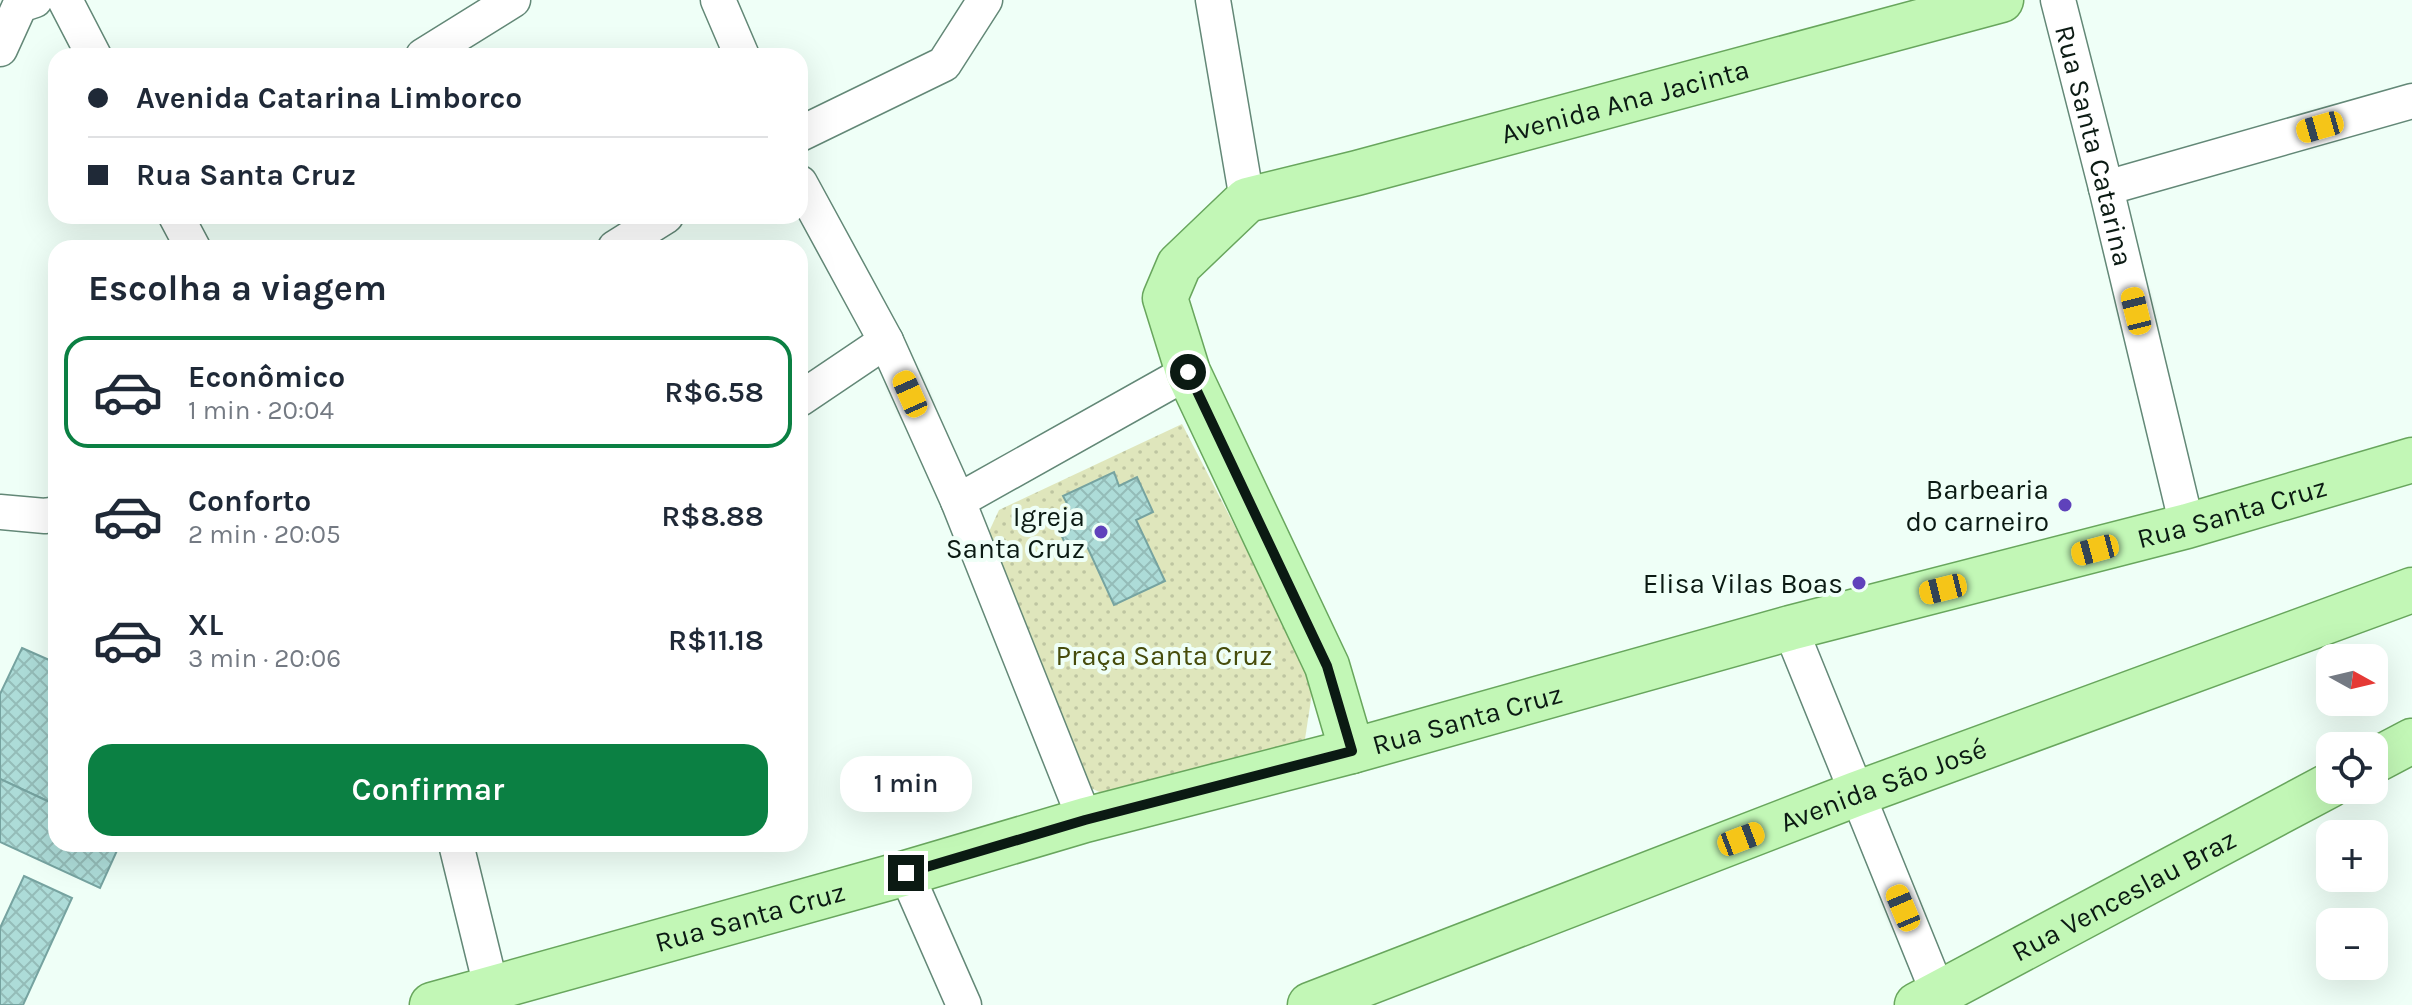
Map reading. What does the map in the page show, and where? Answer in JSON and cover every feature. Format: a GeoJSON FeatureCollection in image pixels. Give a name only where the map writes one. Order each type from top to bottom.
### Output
{"type":"FeatureCollection","features":[{"type":"Feature","properties":{"kind":"main road","name":"Avenida Ana Jacinta"},"geometry":{"type":"LineString","coordinates":[[1247,200],[2001,0]]}},
{"type":"Feature","properties":{"kind":"main road"},"geometry":{"type":"LineString","coordinates":[[1247,200],[1179,265],[1166,292],[1166,306],[1188,372],[1327,666],[1352,751]]}},
{"type":"Feature","properties":{"kind":"main road","name":"Rua Santa Cruz"},"geometry":{"type":"LineString","coordinates":[[432,1005],[1085,820],[1352,751],[1790,628],[2187,526],[2412,460]]}},
{"type":"Feature","properties":{"kind":"main road","name":"Avenida São José"},"geometry":{"type":"LineString","coordinates":[[1310,1005],[1856,794],[2412,590]]}},
{"type":"Feature","properties":{"kind":"main road"},"geometry":{"type":"LineString","coordinates":[[2388,754],[2412,741]]}},
{"type":"Feature","properties":{"kind":"main road","name":"Rua Venceslau Braz"},"geometry":{"type":"LineString","coordinates":[[1933,1001],[2316,793]]}},
{"type":"Feature","properties":{"kind":"street"},"geometry":{"type":"LineString","coordinates":[[0,49],[20,5],[35,0]]}},
{"type":"Feature","properties":{"kind":"street"},"geometry":{"type":"LineString","coordinates":[[65,0],[90,48]]}},
{"type":"Feature","properties":{"kind":"street"},"geometry":{"type":"LineString","coordinates":[[436,48],[513,0]]}},
{"type":"Feature","properties":{"kind":"street"},"geometry":{"type":"LineString","coordinates":[[718,0],[739,48]]}},
{"type":"Feature","properties":{"kind":"street"},"geometry":{"type":"LineString","coordinates":[[808,130],[944,64],[985,0]]}},
{"type":"Feature","properties":{"kind":"street"},"geometry":{"type":"LineString","coordinates":[[1213,0],[1247,200]]}},
{"type":"Feature","properties":{"kind":"street","name":"Rua Santa Catarina"},"geometry":{"type":"LineString","coordinates":[[2058,0],[2187,526]]}},
{"type":"Feature","properties":{"kind":"street"},"geometry":{"type":"LineString","coordinates":[[2106,188],[2412,101]]}},
{"type":"Feature","properties":{"kind":"street"},"geometry":{"type":"LineString","coordinates":[[808,198],[886,341],[958,501],[1085,820]]}},
{"type":"Feature","properties":{"kind":"street"},"geometry":{"type":"LineString","coordinates":[[628,240],[653,224]]}},
{"type":"Feature","properties":{"kind":"street"},"geometry":{"type":"LineString","coordinates":[[808,394],[886,341]]}},
{"type":"Feature","properties":{"kind":"street"},"geometry":{"type":"LineString","coordinates":[[958,501],[1188,372]]}},
{"type":"Feature","properties":{"kind":"street"},"geometry":{"type":"LineString","coordinates":[[0,512],[48,515]]}},
{"type":"Feature","properties":{"kind":"street"},"geometry":{"type":"LineString","coordinates":[[1790,628],[1933,1001]]}},
{"type":"Feature","properties":{"kind":"street"},"geometry":{"type":"LineString","coordinates":[[458,852],[491,987]]}},
{"type":"Feature","properties":{"kind":"street"},"geometry":{"type":"LineString","coordinates":[[906,873],[964,1005]]}},
{"type":"Feature","properties":{"kind":"green space","name":"Praça Santa Cruz"},"geometry":{"type":"Polygon","coordinates":[[[1182,424],[1314,680],[1305,739],[1117,800],[1084,785],[987,536],[999,510],[1182,424]]]}},
{"type":"Feature","properties":{"kind":"building","name":"Igreja Santa Cruz"},"geometry":{"type":"Polygon","coordinates":[[[1114,472],[1119,486],[1137,477],[1153,512],[1136,520],[1165,581],[1114,605],[1086,544],[1069,552],[1053,517],[1070,509],[1063,496],[1114,472]]]}},
{"type":"Feature","properties":{"kind":"building"},"geometry":{"type":"Polygon","coordinates":[[[22,648],[48,659],[48,801],[0,779],[0,694],[22,648]]]}},
{"type":"Feature","properties":{"kind":"building"},"geometry":{"type":"Polygon","coordinates":[[[0,779],[48,801],[48,852],[116,852],[100,888],[0,842],[0,779]]]}},
{"type":"Feature","properties":{"kind":"building"},"geometry":{"type":"Polygon","coordinates":[[[24,876],[72,898],[23,1005],[0,1005],[0,928],[24,876]]]}},
{"type":"Feature","properties":{"kind":"place","name":"Barbearia do carneiro"},"geometry":{"type":"Point","coordinates":[2065,505]}},
{"type":"Feature","properties":{"kind":"place","name":"Igreja Santa Cruz"},"geometry":{"type":"Point","coordinates":[1101,532]}},
{"type":"Feature","properties":{"kind":"place","name":"Elisa Vilas Boas"},"geometry":{"type":"Point","coordinates":[1859,583]}},
{"type":"Feature","properties":{"kind":"route"},"geometry":{"type":"LineString","coordinates":[[906,873],[1085,820],[1352,751],[1327,666],[1188,372]]}}]}
